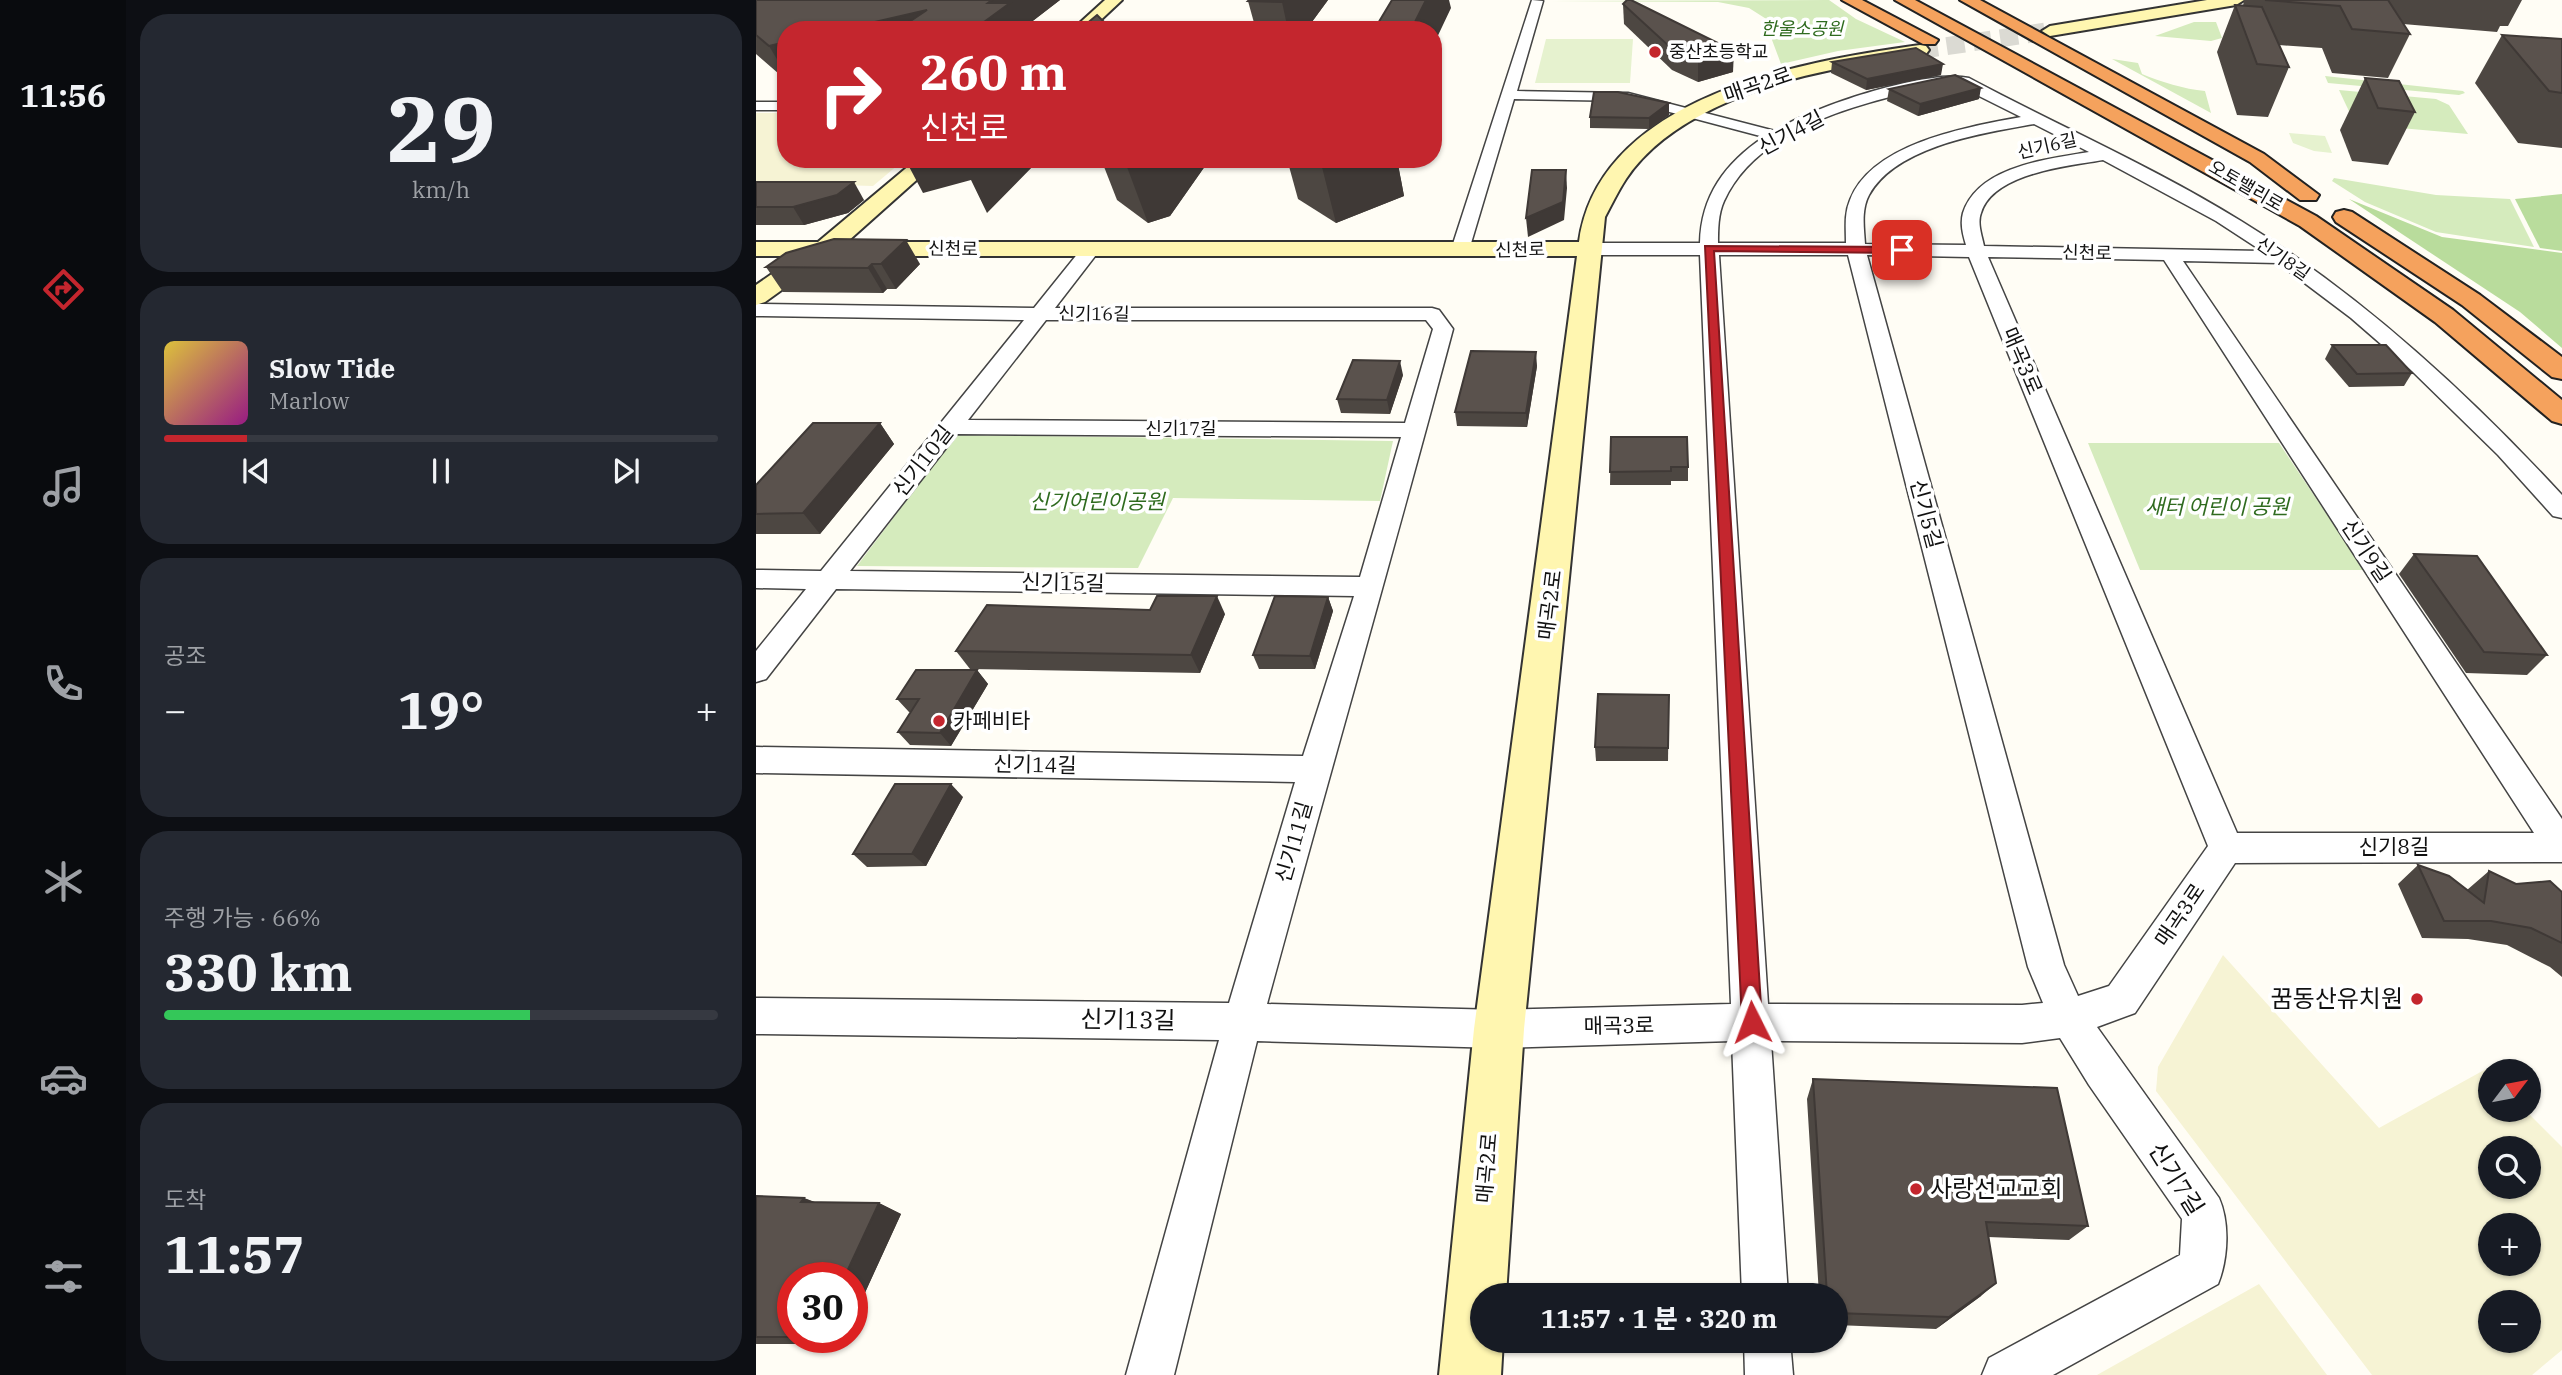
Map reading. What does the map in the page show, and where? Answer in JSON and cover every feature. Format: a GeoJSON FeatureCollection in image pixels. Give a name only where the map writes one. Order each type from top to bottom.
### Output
{"type":"FeatureCollection","features":[{"type":"Feature","properties":{"kind":"highway"},"geometry":{"type":"LineString","coordinates":[[1850,0],[1947,49]]}},
{"type":"Feature","properties":{"kind":"highway","name":"오토밸리로"},"geometry":{"type":"LineString","coordinates":[[1903,0],[2308,221],[2444,316],[2562,415]]}},
{"type":"Feature","properties":{"kind":"highway","name":"오토밸리로"},"geometry":{"type":"LineString","coordinates":[[1930,0],[2308,195],[2462,293],[2562,371]]}},
{"type":"Feature","properties":{"kind":"highway"},"geometry":{"type":"LineString","coordinates":[[1968,0],[2257,158],[2308,195]]}},
{"type":"Feature","properties":{"kind":"highway"},"geometry":{"type":"LineString","coordinates":[[2040,109],[2145,149],[2308,221]]}},
{"type":"Feature","properties":{"kind":"street"},"geometry":{"type":"LineString","coordinates":[[1090,21],[1114,0]]}},
{"type":"Feature","properties":{"kind":"street"},"geometry":{"type":"LineString","coordinates":[[2050,31],[2236,0]]}},
{"type":"Feature","properties":{"kind":"street"},"geometry":{"type":"LineString","coordinates":[[1460,250],[1537,1]]}},
{"type":"Feature","properties":{"kind":"street","name":"매곡2로"},"geometry":{"type":"LineString","coordinates":[[1470,1375],[1499,1029],[1594,217],[1604,192],[1621,167],[1648,142],[1691,113],[1726,96],[1796,72],[1859,58],[1920,50]]}},
{"type":"Feature","properties":{"kind":"street","name":"신기8길"},"geometry":{"type":"LineString","coordinates":[[1953,79],[2040,109],[2103,155],[2223,217],[2284,257],[2372,325],[2453,395],[2524,466],[2562,510]]}},
{"type":"Feature","properties":{"kind":"street","name":"신기4길"},"geometry":{"type":"LineString","coordinates":[[1752,1022],[1709,248],[1709,227],[1714,203],[1726,181],[1745,159],[1776,136],[1864,98],[1953,79]]}},
{"type":"Feature","properties":{"kind":"street"},"geometry":{"type":"LineString","coordinates":[[1508,95],[1628,97],[1776,136]]}},
{"type":"Feature","properties":{"kind":"street"},"geometry":{"type":"LineString","coordinates":[[756,106],[777,106]]}},
{"type":"Feature","properties":{"kind":"street","name":"신기5길"},"geometry":{"type":"LineString","coordinates":[[2040,109],[1914,152],[1891,164],[1877,175],[1861,194],[1854,219],[1856,249],[2046,967],[2069,1018]]}},
{"type":"Feature","properties":{"kind":"street","name":"신기6길"},"geometry":{"type":"LineString","coordinates":[[1976,251],[1971,214],[1977,201],[1989,189],[2025,171],[2103,155]]}},
{"type":"Feature","properties":{"kind":"street"},"geometry":{"type":"LineString","coordinates":[[756,297],[825,248],[919,168]]}},
{"type":"Feature","properties":{"kind":"street","name":"신천로"},"geometry":{"type":"LineString","coordinates":[[756,249],[1090,251],[1709,248],[2284,257]]}},
{"type":"Feature","properties":{"kind":"street","name":"신기10길"},"geometry":{"type":"LineString","coordinates":[[756,671],[1090,251]]}},
{"type":"Feature","properties":{"kind":"street","name":"매곡3로"},"geometry":{"type":"LineString","coordinates":[[1499,1029],[1752,1022],[2022,1024],[2069,1018],[2122,1000],[2226,848],[1976,251]]}},
{"type":"Feature","properties":{"kind":"street","name":"신기9길"},"geometry":{"type":"LineString","coordinates":[[2170,255],[2562,847]]}},
{"type":"Feature","properties":{"kind":"street","name":"신기16길"},"geometry":{"type":"LineString","coordinates":[[756,310],[1294,316],[1432,314]]}},
{"type":"Feature","properties":{"kind":"street","name":"신기11길"},"geometry":{"type":"LineString","coordinates":[[1150,1375],[1243,1021],[1315,769],[1371,587],[1443,329],[1432,314]]}},
{"type":"Feature","properties":{"kind":"street","name":"신기17길"},"geometry":{"type":"LineString","coordinates":[[950,427],[1413,430]]}},
{"type":"Feature","properties":{"kind":"street","name":"신기15길"},"geometry":{"type":"LineString","coordinates":[[756,579],[1371,587]]}},
{"type":"Feature","properties":{"kind":"street","name":"신기14길"},"geometry":{"type":"LineString","coordinates":[[756,760],[1315,769]]}},
{"type":"Feature","properties":{"kind":"street","name":"신기8길"},"geometry":{"type":"LineString","coordinates":[[2226,848],[2562,847]]}},
{"type":"Feature","properties":{"kind":"street","name":"신기13길"},"geometry":{"type":"LineString","coordinates":[[756,1016],[1243,1021],[1499,1029]]}},
{"type":"Feature","properties":{"kind":"street","name":"신기7길"},"geometry":{"type":"LineString","coordinates":[[2007,1375],[2202,1268],[2204,1213],[2103,1071],[2069,1018]]}},
{"type":"Feature","properties":{"kind":"street"},"geometry":{"type":"LineString","coordinates":[[1752,1022],[1764,1283]]}},
{"type":"Feature","properties":{"kind":"street"},"geometry":{"type":"LineString","coordinates":[[1768,1353],[1769,1375]]}},
{"type":"Feature","properties":{"kind":"shaded area"},"geometry":{"type":"Polygon","coordinates":[[[756,113],[777,113],[777,168],[894,168],[873,186],[772,183],[756,187],[756,113]]]}},
{"type":"Feature","properties":{"kind":"shaded area"},"geometry":{"type":"Polygon","coordinates":[[[2223,955],[2379,1128],[2478,1073],[2478,1122],[2537,1122],[2562,1147],[2562,1350],[2532,1375],[2372,1375],[2156,1091],[2158,1067],[2223,955]]]}},
{"type":"Feature","properties":{"kind":"shaded area"},"geometry":{"type":"Polygon","coordinates":[[[2259,1284],[2327,1375],[2097,1375],[2259,1284]]]}},
{"type":"Feature","properties":{"kind":"green space","name":"한울소공원"},"geometry":{"type":"Polygon","coordinates":[[[1829,0],[1856,19],[1905,42],[1838,51],[1781,64],[1772,40],[1771,22],[1749,8],[1718,2],[1550,1],[1829,0]]]}},
{"type":"Feature","properties":{"kind":"green space"},"geometry":{"type":"Polygon","coordinates":[[[2194,22],[2216,22],[2222,38],[2211,41],[2155,36],[2194,22]]]}},
{"type":"Feature","properties":{"kind":"green space"},"geometry":{"type":"Polygon","coordinates":[[[1546,39],[1633,39],[1630,83],[1535,83],[1546,39]]]}},
{"type":"Feature","properties":{"kind":"green space"},"geometry":{"type":"Polygon","coordinates":[[[2112,59],[2138,63],[2142,74],[2157,80],[2205,91],[2211,113],[2112,59]]]}},
{"type":"Feature","properties":{"kind":"green space"},"geometry":{"type":"Polygon","coordinates":[[[2325,76],[2465,93],[2459,95],[2328,83],[2325,76]]]}},
{"type":"Feature","properties":{"kind":"green space"},"geometry":{"type":"Polygon","coordinates":[[[2339,90],[2436,99],[2449,105],[2468,134],[2355,124],[2339,90]]]}},
{"type":"Feature","properties":{"kind":"green space"},"geometry":{"type":"Polygon","coordinates":[[[2289,133],[2325,136],[2332,153],[2314,151],[2293,143],[2289,133]]]}},
{"type":"Feature","properties":{"kind":"green space"},"geometry":{"type":"Polygon","coordinates":[[[2334,178],[2436,195],[2510,199],[2534,247],[2436,232],[2365,202],[2332,181],[2334,178]]]}},
{"type":"Feature","properties":{"kind":"green space"},"geometry":{"type":"Polygon","coordinates":[[[2562,194],[2562,251],[2540,248],[2515,199],[2562,194]]]}},
{"type":"Feature","properties":{"kind":"green space"},"geometry":{"type":"Polygon","coordinates":[[[2349,199],[2442,237],[2562,253],[2562,348],[2520,312],[2349,199]]]}},
{"type":"Feature","properties":{"kind":"green space","name":"신기어린이공원"},"geometry":{"type":"Polygon","coordinates":[[[956,435],[1393,441],[1380,501],[1173,498],[1138,568],[857,566],[956,435]]]}},
{"type":"Feature","properties":{"kind":"green space","name":"새터 어린이 공원"},"geometry":{"type":"Polygon","coordinates":[[[2088,443],[2279,443],[2364,570],[2140,570],[2088,443]]]}},
{"type":"Feature","properties":{"kind":"building"},"geometry":{"type":"Polygon","coordinates":[[[756,0],[992,0],[988,3],[1010,3],[985,21],[910,21],[927,10],[879,21],[777,21],[777,44],[769,46],[756,35],[756,0]]]}},
{"type":"Feature","properties":{"kind":"building"},"geometry":{"type":"Polygon","coordinates":[[[1249,0],[1283,0],[1282,2],[1249,0]]]}},
{"type":"Feature","properties":{"kind":"building"},"geometry":{"type":"Polygon","coordinates":[[[1392,0],[1426,0],[1416,21],[1379,21],[1392,0]]]}},
{"type":"Feature","properties":{"kind":"building"},"geometry":{"type":"Polygon","coordinates":[[[1627,0],[1734,51],[1698,61],[1672,49],[1623,4],[1627,0]]]}},
{"type":"Feature","properties":{"kind":"building"},"geometry":{"type":"Polygon","coordinates":[[[2265,0],[2388,0],[2410,34],[2352,29],[2340,6],[2265,0]]]}},
{"type":"Feature","properties":{"kind":"building"},"geometry":{"type":"Polygon","coordinates":[[[2235,5],[2262,7],[2289,67],[2257,64],[2235,5]]]}},
{"type":"Feature","properties":{"kind":"building"},"geometry":{"type":"Polygon","coordinates":[[[1097,15],[1103,21],[1090,21],[1097,15]]]}},
{"type":"Feature","properties":{"kind":"building"},"geometry":{"type":"Polygon","coordinates":[[[2502,35],[2562,39],[2562,93],[2549,91],[2502,35]]]}},
{"type":"Feature","properties":{"kind":"building"},"geometry":{"type":"Polygon","coordinates":[[[1916,48],[1943,64],[1867,79],[1832,62],[1916,48]]]}},
{"type":"Feature","properties":{"kind":"building"},"geometry":{"type":"Polygon","coordinates":[[[1955,75],[1981,88],[1920,104],[1889,89],[1955,75]]]}},
{"type":"Feature","properties":{"kind":"building"},"geometry":{"type":"Polygon","coordinates":[[[2365,78],[2399,81],[2415,112],[2378,108],[2365,78]]]}},
{"type":"Feature","properties":{"kind":"building"},"geometry":{"type":"Polygon","coordinates":[[[1594,92],[1618,92],[1669,103],[1649,118],[1590,117],[1594,92]]]}},
{"type":"Feature","properties":{"kind":"building"},"geometry":{"type":"Polygon","coordinates":[[[1532,170],[1566,170],[1563,202],[1526,218],[1532,170]]]}},
{"type":"Feature","properties":{"kind":"building"},"geometry":{"type":"Polygon","coordinates":[[[756,182],[854,182],[837,195],[793,207],[756,207],[756,182]]]}},
{"type":"Feature","properties":{"kind":"building"},"geometry":{"type":"Polygon","coordinates":[[[834,239],[906,240],[881,264],[872,264],[868,268],[766,267],[786,253],[834,239]]]}},
{"type":"Feature","properties":{"kind":"building"},"geometry":{"type":"Polygon","coordinates":[[[2332,345],[2386,345],[2412,373],[2357,374],[2332,345]]]}},
{"type":"Feature","properties":{"kind":"building"},"geometry":{"type":"Polygon","coordinates":[[[1471,351],[1536,352],[1526,413],[1455,412],[1471,351]]]}},
{"type":"Feature","properties":{"kind":"building"},"geometry":{"type":"Polygon","coordinates":[[[1353,360],[1400,361],[1387,400],[1337,399],[1353,360]]]}},
{"type":"Feature","properties":{"kind":"building"},"geometry":{"type":"Polygon","coordinates":[[[813,423],[880,423],[803,513],[756,514],[756,485],[813,423]]]}},
{"type":"Feature","properties":{"kind":"building"},"geometry":{"type":"Polygon","coordinates":[[[1611,437],[1687,437],[1688,467],[1671,467],[1671,471],[1610,472],[1611,437]]]}},
{"type":"Feature","properties":{"kind":"building"},"geometry":{"type":"Polygon","coordinates":[[[2414,554],[2477,556],[2547,655],[2484,652],[2414,554]]]}},
{"type":"Feature","properties":{"kind":"building"},"geometry":{"type":"Polygon","coordinates":[[[1157,596],[1217,596],[1191,655],[956,651],[987,605],[1150,610],[1157,596]]]}},
{"type":"Feature","properties":{"kind":"building"},"geometry":{"type":"Polygon","coordinates":[[[1275,596],[1328,597],[1310,656],[1253,655],[1275,596]]]}},
{"type":"Feature","properties":{"kind":"building"},"geometry":{"type":"Polygon","coordinates":[[[916,670],[977,670],[940,733],[898,732],[919,699],[897,699],[916,670]]]}},
{"type":"Feature","properties":{"kind":"building"},"geometry":{"type":"Polygon","coordinates":[[[1598,694],[1669,695],[1668,748],[1595,747],[1598,694]]]}},
{"type":"Feature","properties":{"kind":"building"},"geometry":{"type":"Polygon","coordinates":[[[895,784],[951,784],[912,854],[853,854],[895,784]]]}},
{"type":"Feature","properties":{"kind":"building"},"geometry":{"type":"Polygon","coordinates":[[[2418,865],[2449,876],[2484,903],[2489,871],[2516,884],[2550,881],[2562,892],[2562,943],[2531,928],[2491,921],[2444,921],[2418,865]]]}},
{"type":"Feature","properties":{"kind":"building"},"geometry":{"type":"Polygon","coordinates":[[[1813,1079],[2057,1088],[2088,1226],[1986,1222],[1996,1283],[1949,1317],[1848,1313],[1848,1283],[1826,1283],[1813,1079]]]}},
{"type":"Feature","properties":{"kind":"building"},"geometry":{"type":"Polygon","coordinates":[[[756,1196],[804,1198],[801,1202],[879,1203],[851,1262],[777,1262],[777,1337],[756,1337],[756,1196]]]}},
{"type":"Feature","properties":{"kind":"tunnel"},"geometry":{"type":"LineString","coordinates":[[1920,50],[2050,31]]}},
{"type":"Feature","properties":{"kind":"place","name":"중산초등학교"},"geometry":{"type":"Point","coordinates":[1655,52]}},
{"type":"Feature","properties":{"kind":"place","name":"카페비타"},"geometry":{"type":"Point","coordinates":[939,721]}},
{"type":"Feature","properties":{"kind":"place","name":"꿈동산유치원"},"geometry":{"type":"Point","coordinates":[2417,999]}},
{"type":"Feature","properties":{"kind":"place","name":"사랑선교교회"},"geometry":{"type":"Point","coordinates":[1916,1189]}},
{"type":"Feature","properties":{"kind":"route"},"geometry":{"type":"LineString","coordinates":[[1752,1022],[1709,248],[1902,250]]}}]}
